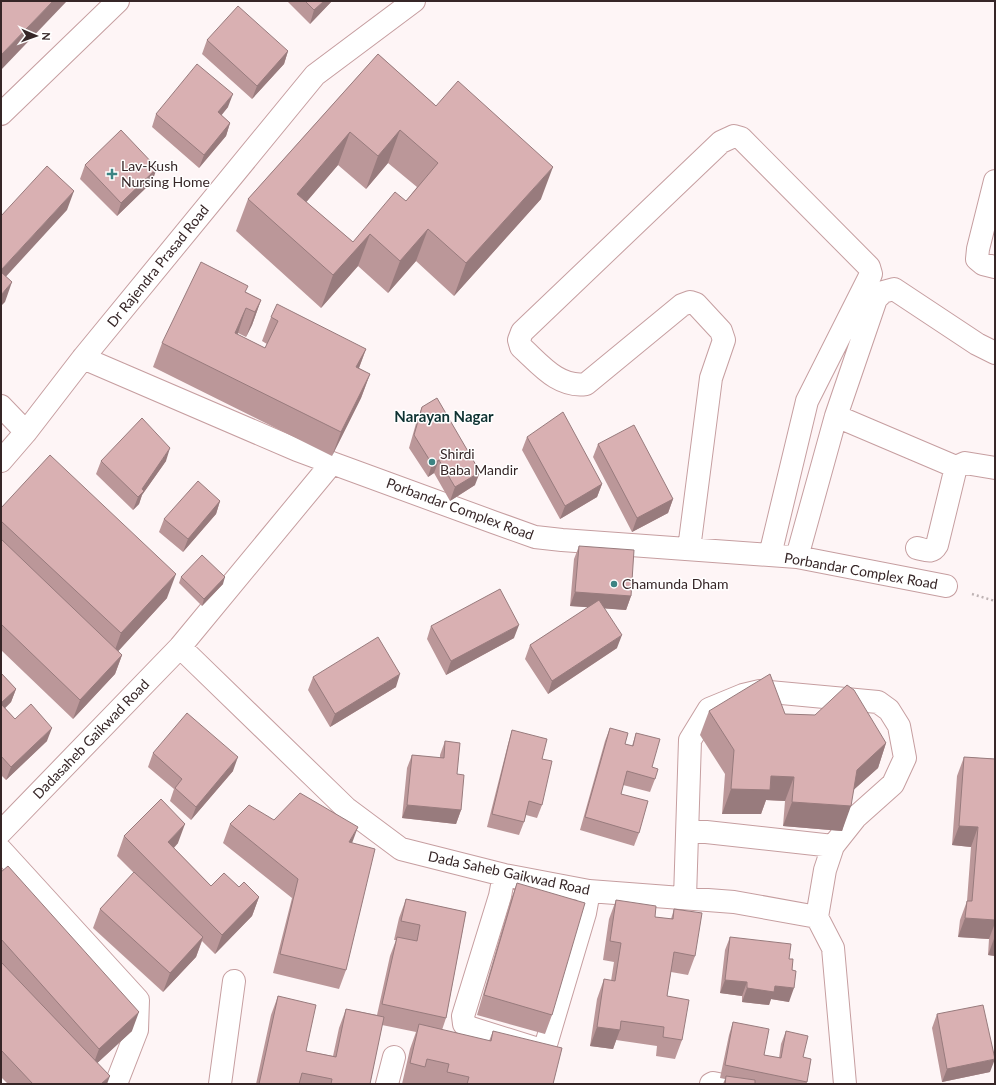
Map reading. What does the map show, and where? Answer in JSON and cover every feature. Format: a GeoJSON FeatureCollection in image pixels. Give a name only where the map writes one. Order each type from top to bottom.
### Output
{"type":"FeatureCollection","features":[{"type":"Feature","properties":{"kind":"street"},"geometry":{"type":"LineString","coordinates":[[1,114],[118,1]]}},
{"type":"Feature","properties":{"kind":"street","name":"Dr Rajendra Prasad Road"},"geometry":{"type":"LineString","coordinates":[[1,461],[315,75],[414,1]]}},
{"type":"Feature","properties":{"kind":"street"},"geometry":{"type":"LineString","coordinates":[[689,549],[711,378],[724,340],[721,331],[696,304],[690,302],[682,305],[586,384],[578,385],[561,381],[553,376],[522,347],[519,340],[522,332],[721,142],[734,136],[741,138],[869,267],[871,274],[807,401],[770,555]]}},
{"type":"Feature","properties":{"kind":"street"},"geometry":{"type":"LineString","coordinates":[[995,181],[978,249],[977,259],[983,264],[995,268]]}},
{"type":"Feature","properties":{"kind":"street"},"geometry":{"type":"LineString","coordinates":[[796,557],[836,416],[876,299],[883,292],[894,289],[977,344],[995,353]]}},
{"type":"Feature","properties":{"kind":"street","name":"Porbandar Complex Road"},"geometry":{"type":"LineString","coordinates":[[84,358],[297,450],[535,537],[796,557],[946,586]]}},
{"type":"Feature","properties":{"kind":"street"},"geometry":{"type":"LineString","coordinates":[[1,406],[26,432]]}},
{"type":"Feature","properties":{"kind":"street"},"geometry":{"type":"LineString","coordinates":[[836,416],[956,467],[965,463],[995,468]]}},
{"type":"Feature","properties":{"kind":"street"},"geometry":{"type":"LineString","coordinates":[[180,647],[332,463]]}},
{"type":"Feature","properties":{"kind":"street"},"geometry":{"type":"LineString","coordinates":[[917,548],[931,551],[934,550],[937,545],[956,467]]}},
{"type":"Feature","properties":{"kind":"street","name":"Dadasaheb Gaikwad Road"},"geometry":{"type":"LineString","coordinates":[[1,832],[180,647]]}},
{"type":"Feature","properties":{"kind":"street","name":"Dada Saheb Gaikwad Road"},"geometry":{"type":"LineString","coordinates":[[180,647],[346,808],[401,849],[507,890],[589,891],[734,902],[817,917]]}},
{"type":"Feature","properties":{"kind":"street"},"geometry":{"type":"LineString","coordinates":[[685,898],[690,740],[709,709],[743,695],[760,691],[878,702],[889,710],[899,726],[904,758],[893,784],[856,817],[834,846],[825,870],[817,917],[833,948],[845,1084]]}},
{"type":"Feature","properties":{"kind":"street"},"geometry":{"type":"LineString","coordinates":[[688,830],[834,846]]}},
{"type":"Feature","properties":{"kind":"street"},"geometry":{"type":"LineString","coordinates":[[1,850],[138,1000],[137,1030],[116,1084]]}},
{"type":"Feature","properties":{"kind":"street"},"geometry":{"type":"LineString","coordinates":[[507,890],[463,1016],[464,1024],[471,1028],[538,1049],[545,1047],[548,1041],[577,911],[589,891]]}},
{"type":"Feature","properties":{"kind":"street"},"geometry":{"type":"LineString","coordinates":[[220,1084],[234,981]]}},
{"type":"Feature","properties":{"kind":"street"},"geometry":{"type":"LineString","coordinates":[[387,1084],[394,1056]]}},
{"type":"Feature","properties":{"kind":"street"},"geometry":{"type":"LineString","coordinates":[[711,1084],[718,1084]]}},
{"type":"Feature","properties":{"kind":"building"},"geometry":{"type":"Polygon","coordinates":[[[1,1],[53,1],[1,55],[1,1]]]}},
{"type":"Feature","properties":{"kind":"building"},"geometry":{"type":"Polygon","coordinates":[[[305,1],[324,1],[314,10],[305,1]]]}},
{"type":"Feature","properties":{"kind":"building"},"geometry":{"type":"Polygon","coordinates":[[[238,6],[288,51],[257,86],[207,40],[238,6]]]}},
{"type":"Feature","properties":{"kind":"building"},"geometry":{"type":"Polygon","coordinates":[[[378,54],[436,106],[458,81],[553,167],[466,263],[428,229],[400,261],[370,234],[333,275],[248,199],[378,54]],[[400,130],[378,156],[350,132],[297,194],[353,242],[395,192],[406,201],[438,163],[400,130]]]}},
{"type":"Feature","properties":{"kind":"building"},"geometry":{"type":"Polygon","coordinates":[[[197,64],[233,94],[218,112],[230,123],[204,155],[156,114],[197,64]]]}},
{"type":"Feature","properties":{"kind":"building"},"geometry":{"type":"Polygon","coordinates":[[[121,130],[157,168],[121,203],[85,165],[121,130]]]}},
{"type":"Feature","properties":{"kind":"building"},"geometry":{"type":"Polygon","coordinates":[[[47,166],[74,191],[1,270],[1,216],[47,166]]]}},
{"type":"Feature","properties":{"kind":"building"},"geometry":{"type":"Polygon","coordinates":[[[201,262],[248,286],[245,292],[261,300],[255,312],[246,308],[235,333],[265,348],[278,321],[271,317],[277,304],[366,349],[356,367],[370,374],[341,432],[162,343],[201,262]]]}},
{"type":"Feature","properties":{"kind":"building"},"geometry":{"type":"Polygon","coordinates":[[[1,272],[12,282],[1,295],[1,272]]]}},
{"type":"Feature","properties":{"kind":"building"},"geometry":{"type":"Polygon","coordinates":[[[437,398],[480,472],[455,487],[439,460],[432,464],[414,435],[422,407],[437,398]]]}},
{"type":"Feature","properties":{"kind":"building"},"geometry":{"type":"Polygon","coordinates":[[[563,412],[602,484],[565,506],[527,437],[563,412]]]}},
{"type":"Feature","properties":{"kind":"building"},"geometry":{"type":"Polygon","coordinates":[[[142,418],[170,448],[142,489],[144,491],[138,497],[101,461],[142,418]]]}},
{"type":"Feature","properties":{"kind":"building"},"geometry":{"type":"Polygon","coordinates":[[[634,425],[673,499],[637,518],[598,444],[634,425]]]}},
{"type":"Feature","properties":{"kind":"building"},"geometry":{"type":"Polygon","coordinates":[[[50,455],[176,574],[121,633],[1,521],[1,508],[50,455]]]}},
{"type":"Feature","properties":{"kind":"building"},"geometry":{"type":"Polygon","coordinates":[[[198,481],[220,501],[188,539],[164,519],[198,481]]]}},
{"type":"Feature","properties":{"kind":"building"},"geometry":{"type":"Polygon","coordinates":[[[1,539],[122,655],[80,700],[1,624],[1,539]]]}},
{"type":"Feature","properties":{"kind":"building"},"geometry":{"type":"Polygon","coordinates":[[[579,546],[634,550],[631,596],[575,592],[579,546]]]}},
{"type":"Feature","properties":{"kind":"building"},"geometry":{"type":"Polygon","coordinates":[[[202,555],[225,577],[204,599],[181,577],[202,555]]]}},
{"type":"Feature","properties":{"kind":"building"},"geometry":{"type":"Polygon","coordinates":[[[500,589],[519,625],[451,661],[431,626],[500,589]]]}},
{"type":"Feature","properties":{"kind":"building"},"geometry":{"type":"Polygon","coordinates":[[[599,600],[622,635],[552,681],[530,645],[599,600]]]}},
{"type":"Feature","properties":{"kind":"building"},"geometry":{"type":"Polygon","coordinates":[[[378,637],[400,674],[335,714],[313,677],[378,637]]]}},
{"type":"Feature","properties":{"kind":"building"},"geometry":{"type":"Polygon","coordinates":[[[1,673],[16,689],[1,703],[1,673]]]}},
{"type":"Feature","properties":{"kind":"building"},"geometry":{"type":"Polygon","coordinates":[[[770,674],[785,714],[815,715],[847,685],[854,690],[886,743],[857,770],[851,806],[792,802],[794,777],[771,776],[770,790],[731,789],[734,750],[709,711],[770,674]]]}},
{"type":"Feature","properties":{"kind":"building"},"geometry":{"type":"Polygon","coordinates":[[[1,704],[15,719],[31,704],[52,728],[11,767],[1,756],[1,704]]]}},
{"type":"Feature","properties":{"kind":"building"},"geometry":{"type":"Polygon","coordinates":[[[187,713],[238,757],[196,807],[175,788],[182,779],[153,753],[187,713]]]}},
{"type":"Feature","properties":{"kind":"building"},"geometry":{"type":"Polygon","coordinates":[[[610,728],[628,733],[625,744],[633,746],[636,733],[660,739],[652,767],[658,769],[655,779],[627,771],[621,794],[648,801],[639,833],[585,817],[610,728]]]}},
{"type":"Feature","properties":{"kind":"building"},"geometry":{"type":"Polygon","coordinates":[[[512,730],[547,739],[542,759],[552,761],[542,805],[529,801],[524,822],[492,814],[512,730]]]}},
{"type":"Feature","properties":{"kind":"building"},"geometry":{"type":"Polygon","coordinates":[[[445,741],[460,743],[457,774],[464,775],[461,810],[407,805],[412,755],[444,758],[445,741]]]}},
{"type":"Feature","properties":{"kind":"building"},"geometry":{"type":"Polygon","coordinates":[[[964,757],[995,759],[995,920],[965,918],[967,901],[972,901],[978,827],[959,826],[964,757]]]}},
{"type":"Feature","properties":{"kind":"building"},"geometry":{"type":"Polygon","coordinates":[[[300,793],[358,827],[349,842],[375,849],[346,970],[280,954],[298,879],[230,824],[249,805],[274,820],[300,793]]]}},
{"type":"Feature","properties":{"kind":"building"},"geometry":{"type":"Polygon","coordinates":[[[161,799],[185,824],[168,842],[211,886],[224,873],[239,887],[244,882],[259,897],[222,935],[124,836],[161,799]]]}},
{"type":"Feature","properties":{"kind":"building"},"geometry":{"type":"Polygon","coordinates":[[[8,866],[139,1012],[99,1049],[1,939],[1,872],[8,866]]]}},
{"type":"Feature","properties":{"kind":"building"},"geometry":{"type":"Polygon","coordinates":[[[134,872],[203,937],[170,973],[100,909],[134,872]]]}},
{"type":"Feature","properties":{"kind":"building"},"geometry":{"type":"Polygon","coordinates":[[[517,883],[585,903],[552,1015],[484,995],[517,883]]]}},
{"type":"Feature","properties":{"kind":"building"},"geometry":{"type":"Polygon","coordinates":[[[406,899],[466,912],[446,1018],[382,1004],[397,937],[417,941],[420,925],[401,921],[406,899]]]}},
{"type":"Feature","properties":{"kind":"building"},"geometry":{"type":"Polygon","coordinates":[[[616,900],[656,906],[655,917],[673,919],[674,909],[702,913],[695,956],[674,952],[667,996],[689,1000],[682,1040],[663,1037],[664,1027],[621,1021],[620,1030],[597,1027],[604,979],[615,981],[621,943],[610,941],[616,900]]]}},
{"type":"Feature","properties":{"kind":"building"},"geometry":{"type":"Polygon","coordinates":[[[730,937],[791,944],[789,959],[793,959],[792,970],[796,971],[794,988],[775,986],[774,992],[747,988],[747,982],[725,980],[730,937]]]}},
{"type":"Feature","properties":{"kind":"building"},"geometry":{"type":"Polygon","coordinates":[[[1,962],[110,1076],[101,1084],[33,1084],[1,1050],[1,962]]]}},
{"type":"Feature","properties":{"kind":"building"},"geometry":{"type":"Polygon","coordinates":[[[278,996],[316,1005],[306,1051],[336,1057],[346,1009],[384,1017],[370,1084],[331,1084],[332,1079],[302,1073],[299,1084],[259,1084],[278,996]]]}},
{"type":"Feature","properties":{"kind":"building"},"geometry":{"type":"Polygon","coordinates":[[[983,1005],[995,1059],[947,1069],[937,1014],[983,1005]]]}},
{"type":"Feature","properties":{"kind":"building"},"geometry":{"type":"Polygon","coordinates":[[[733,1022],[769,1029],[764,1055],[781,1058],[786,1031],[808,1036],[803,1057],[811,1059],[807,1082],[725,1065],[733,1022]]]}},
{"type":"Feature","properties":{"kind":"building"},"geometry":{"type":"Polygon","coordinates":[[[419,1024],[491,1041],[493,1031],[562,1048],[553,1084],[467,1084],[469,1077],[447,1072],[449,1064],[427,1059],[425,1067],[410,1063],[419,1024]]]}},
{"type":"Feature","properties":{"kind":"building"},"geometry":{"type":"Polygon","coordinates":[[[726,1076],[755,1080],[755,1084],[725,1084],[726,1076]]]}},
{"type":"Feature","properties":{"kind":"place","name":"Lav-Kush Nursing Home"},"geometry":{"type":"Point","coordinates":[112,174]}},
{"type":"Feature","properties":{"kind":"place","name":"Shirdi Baba Mandir"},"geometry":{"type":"Point","coordinates":[432,462]}},
{"type":"Feature","properties":{"kind":"place","name":"Chamunda Dham"},"geometry":{"type":"Point","coordinates":[614,584]}},
{"type":"Feature","properties":{"kind":"district","name":"Narayan Nagar"},"geometry":{"type":"Point","coordinates":[444,417]}}]}
